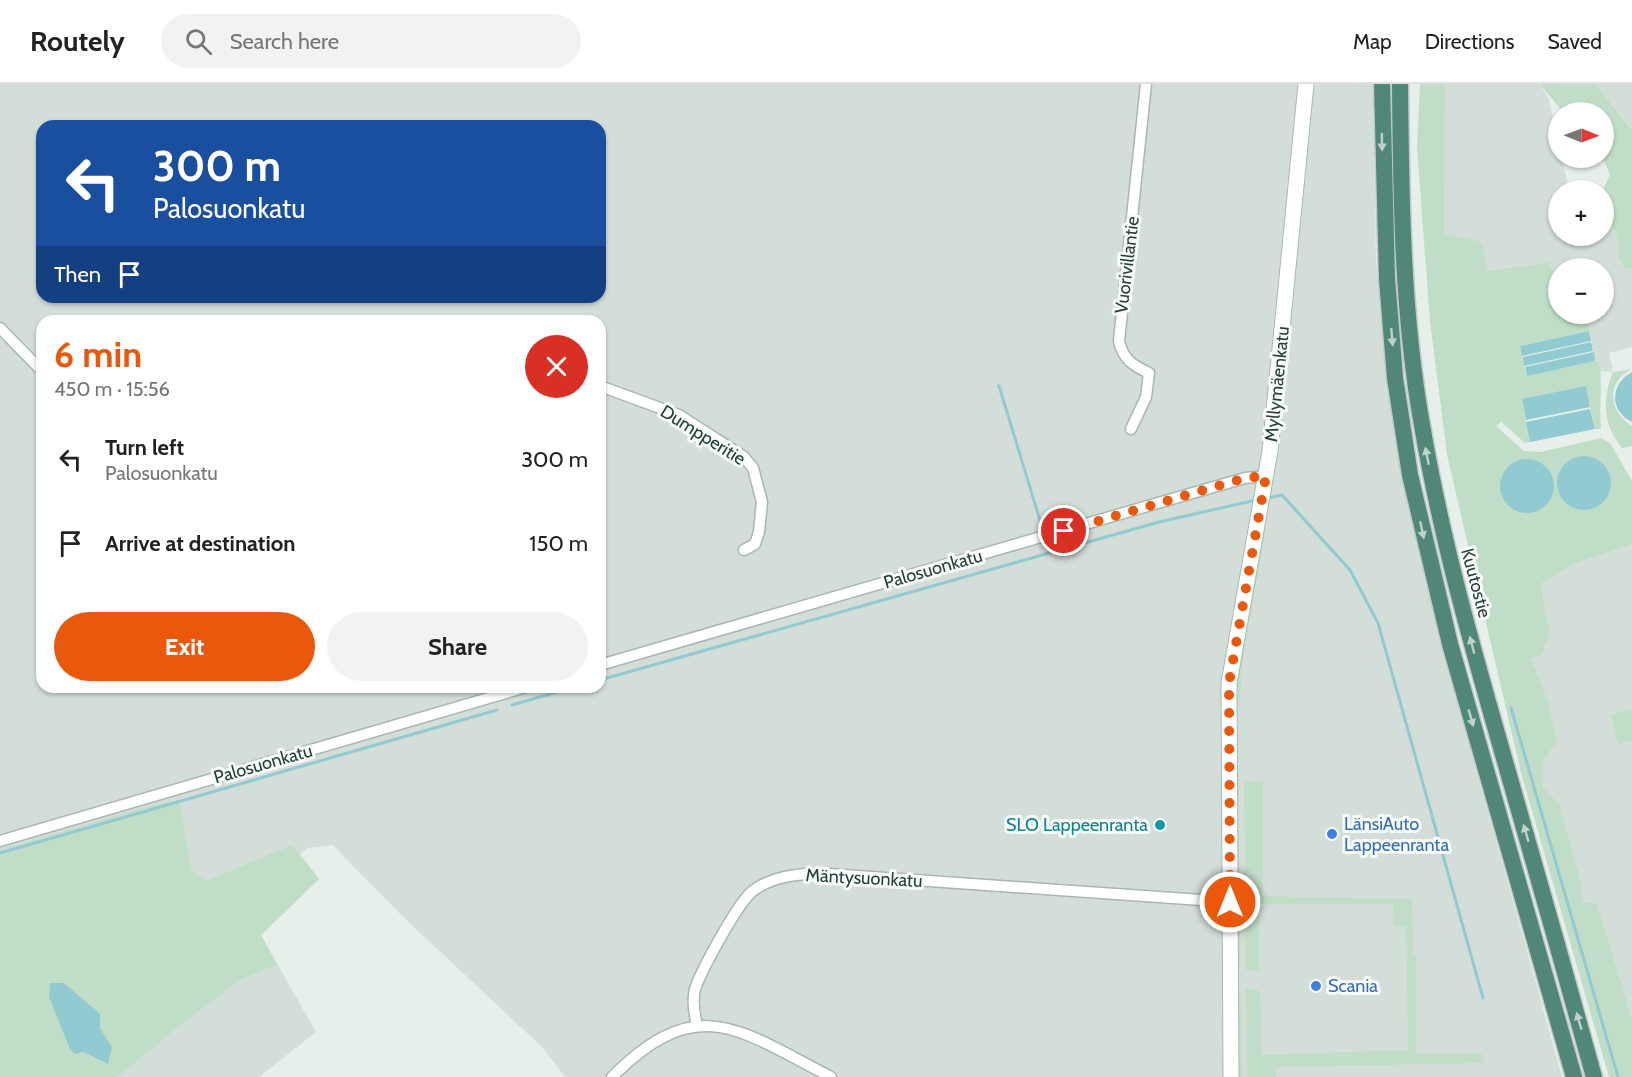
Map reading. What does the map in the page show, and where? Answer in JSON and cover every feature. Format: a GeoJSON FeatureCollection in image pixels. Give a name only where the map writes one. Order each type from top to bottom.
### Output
{"type":"FeatureCollection","features":[{"type":"Feature","properties":{"kind":"highway"},"geometry":{"type":"LineString","coordinates":[[1382,84],[1387,279],[1395,378],[1410,475],[1450,644],[1574,1077]]}},
{"type":"Feature","properties":{"kind":"highway","name":"Kuutostie"},"geometry":{"type":"LineString","coordinates":[[1400,84],[1405,271],[1411,346],[1421,423],[1437,504],[1480,673],[1594,1077]]}},
{"type":"Feature","properties":{"kind":"main road","name":"Myllymäenkatu"},"geometry":{"type":"LineString","coordinates":[[1231,1077],[1229,683],[1266,476],[1278,385],[1306,84]]}},
{"type":"Feature","properties":{"kind":"street","name":"Vuorivillantie"},"geometry":{"type":"LineString","coordinates":[[1131,429],[1146,397],[1149,373],[1135,367],[1122,355],[1119,341],[1146,84]]}},
{"type":"Feature","properties":{"kind":"street"},"geometry":{"type":"LineString","coordinates":[[0,328],[36,365]]}},
{"type":"Feature","properties":{"kind":"street","name":"Dumpperitie"},"geometry":{"type":"LineString","coordinates":[[606,388],[679,415],[744,457],[753,468],[762,502],[759,532],[755,544],[744,550]]}},
{"type":"Feature","properties":{"kind":"street","name":"Palosuonkatu"},"geometry":{"type":"LineString","coordinates":[[606,663],[1158,502],[1245,478],[1266,476]]}},
{"type":"Feature","properties":{"kind":"street","name":"Palosuonkatu"},"geometry":{"type":"LineString","coordinates":[[0,841],[506,693]]}},
{"type":"Feature","properties":{"kind":"street","name":"Mäntysuonkatu"},"geometry":{"type":"LineString","coordinates":[[697,1025],[693,1007],[696,988],[729,924],[752,891],[783,876],[814,873],[1230,902]]}},
{"type":"Feature","properties":{"kind":"street"},"geometry":{"type":"LineString","coordinates":[[612,1077],[639,1051],[658,1038],[697,1025],[746,1034],[831,1077]]}},
{"type":"Feature","properties":{"kind":"shaded area"},"geometry":{"type":"Polygon","coordinates":[[[0,84],[1373,84],[1376,262],[1386,373],[1401,475],[1442,647],[1562,1077],[565,1077],[543,1048],[402,916],[333,845],[307,848],[300,854],[319,879],[261,935],[316,1032],[259,1077],[0,1077],[0,84]]]}},
{"type":"Feature","properties":{"kind":"shaded area"},"geometry":{"type":"Polygon","coordinates":[[[1445,84],[1540,84],[1550,102],[1548,168],[1564,168],[1567,180],[1548,180],[1548,246],[1614,246],[1614,230],[1617,233],[1619,258],[1625,269],[1632,268],[1632,347],[1609,353],[1613,372],[1600,371],[1599,362],[1595,361],[1588,324],[1614,324],[1614,258],[1548,258],[1548,262],[1487,271],[1443,234],[1445,84]]]}},
{"type":"Feature","properties":{"kind":"shaded area"},"geometry":{"type":"Polygon","coordinates":[[[1596,84],[1632,84],[1632,130],[1614,106],[1614,102],[1610,102],[1596,84]]]}},
{"type":"Feature","properties":{"kind":"shaded area"},"geometry":{"type":"Polygon","coordinates":[[[1632,544],[1632,709],[1610,716],[1618,745],[1632,741],[1632,1018],[1597,905],[1583,902],[1582,886],[1560,805],[1543,787],[1531,659],[1542,655],[1550,633],[1541,584],[1572,565],[1632,544]]]}},
{"type":"Feature","properties":{"kind":"green space"},"geometry":{"type":"Polygon","coordinates":[[[1420,84],[1445,84],[1444,234],[1482,242],[1487,271],[1548,262],[1548,324],[1588,324],[1589,331],[1520,346],[1526,375],[1599,362],[1601,429],[1595,429],[1586,387],[1522,399],[1530,442],[1525,443],[1501,422],[1496,426],[1524,451],[1541,452],[1601,438],[1610,443],[1632,481],[1632,544],[1572,565],[1541,584],[1550,633],[1542,655],[1531,659],[1548,701],[1557,741],[1542,763],[1543,787],[1560,805],[1582,886],[1583,902],[1597,904],[1632,1018],[1632,1077],[1609,1077],[1521,773],[1447,455],[1430,321],[1417,148],[1420,84]]]}},
{"type":"Feature","properties":{"kind":"green space"},"geometry":{"type":"Polygon","coordinates":[[[1540,84],[1596,84],[1610,102],[1555,102],[1540,84]]]}},
{"type":"Feature","properties":{"kind":"green space"},"geometry":{"type":"Polygon","coordinates":[[[1614,107],[1632,130],[1632,268],[1625,269],[1619,258],[1617,233],[1614,230],[1614,180],[1608,180],[1610,175],[1607,168],[1614,168],[1614,107]]]}},
{"type":"Feature","properties":{"kind":"green space"},"geometry":{"type":"Polygon","coordinates":[[[1632,369],[1623,374],[1614,389],[1613,397],[1618,413],[1632,426],[1632,446],[1622,448],[1608,421],[1607,392],[1613,372],[1632,369]]]}},
{"type":"Feature","properties":{"kind":"green space"},"geometry":{"type":"Polygon","coordinates":[[[1264,520],[1265,534],[1243,657],[1240,698],[1236,698],[1240,650],[1264,520]]]}},
{"type":"Feature","properties":{"kind":"green space"},"geometry":{"type":"Polygon","coordinates":[[[1632,709],[1632,741],[1618,745],[1610,715],[1632,709]]]}},
{"type":"Feature","properties":{"kind":"green space"},"geometry":{"type":"Polygon","coordinates":[[[1234,723],[1238,724],[1240,966],[1237,966],[1234,723]]]}},
{"type":"Feature","properties":{"kind":"green space"},"geometry":{"type":"Polygon","coordinates":[[[1244,781],[1263,782],[1263,896],[1412,899],[1413,955],[1416,956],[1416,1054],[1481,1053],[1485,1063],[1277,1067],[1276,1077],[1247,1077],[1246,989],[1256,989],[1260,993],[1262,1055],[1408,1050],[1406,927],[1394,927],[1393,904],[1259,904],[1259,967],[1258,971],[1246,970],[1244,781]]]}},
{"type":"Feature","properties":{"kind":"green space"},"geometry":{"type":"Polygon","coordinates":[[[179,800],[192,871],[206,881],[292,845],[319,879],[261,935],[277,964],[240,980],[175,1029],[122,1074],[114,1077],[0,1077],[0,850],[145,807],[179,800]],[[64,983],[49,997],[83,1052],[107,1064],[112,1047],[100,1028],[100,1014],[64,983]]]}},
{"type":"Feature","properties":{"kind":"green space"},"geometry":{"type":"Polygon","coordinates":[[[1241,994],[1242,1077],[1238,1077],[1238,997],[1241,994]]]}},
{"type":"Feature","properties":{"kind":"water"},"geometry":{"type":"Polygon","coordinates":[[[1589,331],[1591,341],[1522,356],[1520,346],[1589,331]]]}},
{"type":"Feature","properties":{"kind":"water"},"geometry":{"type":"Polygon","coordinates":[[[1591,342],[1593,351],[1524,366],[1523,357],[1591,342]]]}},
{"type":"Feature","properties":{"kind":"water"},"geometry":{"type":"Polygon","coordinates":[[[1594,352],[1595,361],[1527,376],[1525,367],[1594,352]]]}},
{"type":"Feature","properties":{"kind":"water"},"geometry":{"type":"Polygon","coordinates":[[[1632,372],[1632,422],[1619,411],[1615,397],[1619,383],[1632,372]]]}},
{"type":"Feature","properties":{"kind":"water"},"geometry":{"type":"Polygon","coordinates":[[[1586,386],[1590,407],[1526,420],[1522,399],[1586,386]]]}},
{"type":"Feature","properties":{"kind":"water"},"geometry":{"type":"Polygon","coordinates":[[[1590,409],[1595,429],[1530,442],[1526,422],[1590,409]]]}},
{"type":"Feature","properties":{"kind":"water"},"geometry":{"type":"Polygon","coordinates":[[[1584,456],[1594,458],[1603,464],[1609,473],[1611,483],[1609,493],[1603,502],[1594,508],[1584,510],[1574,508],[1565,502],[1559,493],[1557,483],[1559,473],[1565,464],[1574,458],[1584,456]]]}},
{"type":"Feature","properties":{"kind":"water"},"geometry":{"type":"Polygon","coordinates":[[[1527,459],[1537,461],[1546,467],[1552,476],[1554,486],[1552,496],[1546,505],[1537,511],[1527,513],[1517,511],[1508,505],[1502,496],[1500,486],[1502,476],[1508,467],[1517,461],[1527,459]]]}},
{"type":"Feature","properties":{"kind":"water"},"geometry":{"type":"Polygon","coordinates":[[[50,983],[64,983],[100,1014],[100,1028],[112,1047],[108,1064],[83,1052],[75,1054],[70,1049],[49,997],[50,983]]]}},
{"type":"Feature","properties":{"kind":"waterway"},"geometry":{"type":"LineString","coordinates":[[999,386],[1050,553]]}},
{"type":"Feature","properties":{"kind":"waterway"},"geometry":{"type":"LineString","coordinates":[[1269,498],[1282,495],[1350,570],[1378,623],[1483,998]]}},
{"type":"Feature","properties":{"kind":"waterway"},"geometry":{"type":"LineString","coordinates":[[606,678],[1159,522],[1252,501]]}},
{"type":"Feature","properties":{"kind":"waterway"},"geometry":{"type":"LineString","coordinates":[[512,705],[554,693]]}},
{"type":"Feature","properties":{"kind":"waterway"},"geometry":{"type":"LineString","coordinates":[[1511,708],[1618,1077]]}},
{"type":"Feature","properties":{"kind":"waterway"},"geometry":{"type":"LineString","coordinates":[[0,853],[497,710]]}},
{"type":"Feature","properties":{"kind":"place","name":"SLO Lappeenranta"},"geometry":{"type":"Point","coordinates":[1160,825]}},
{"type":"Feature","properties":{"kind":"place","name":"LänsiAuto Lappeenranta"},"geometry":{"type":"Point","coordinates":[1332,834]}},
{"type":"Feature","properties":{"kind":"place","name":"Scania"},"geometry":{"type":"Point","coordinates":[1316,986]}},
{"type":"Feature","properties":{"kind":"route"},"geometry":{"type":"LineString","coordinates":[[1064,531],[1245,478],[1266,476],[1229,683],[1230,902]]}}]}
